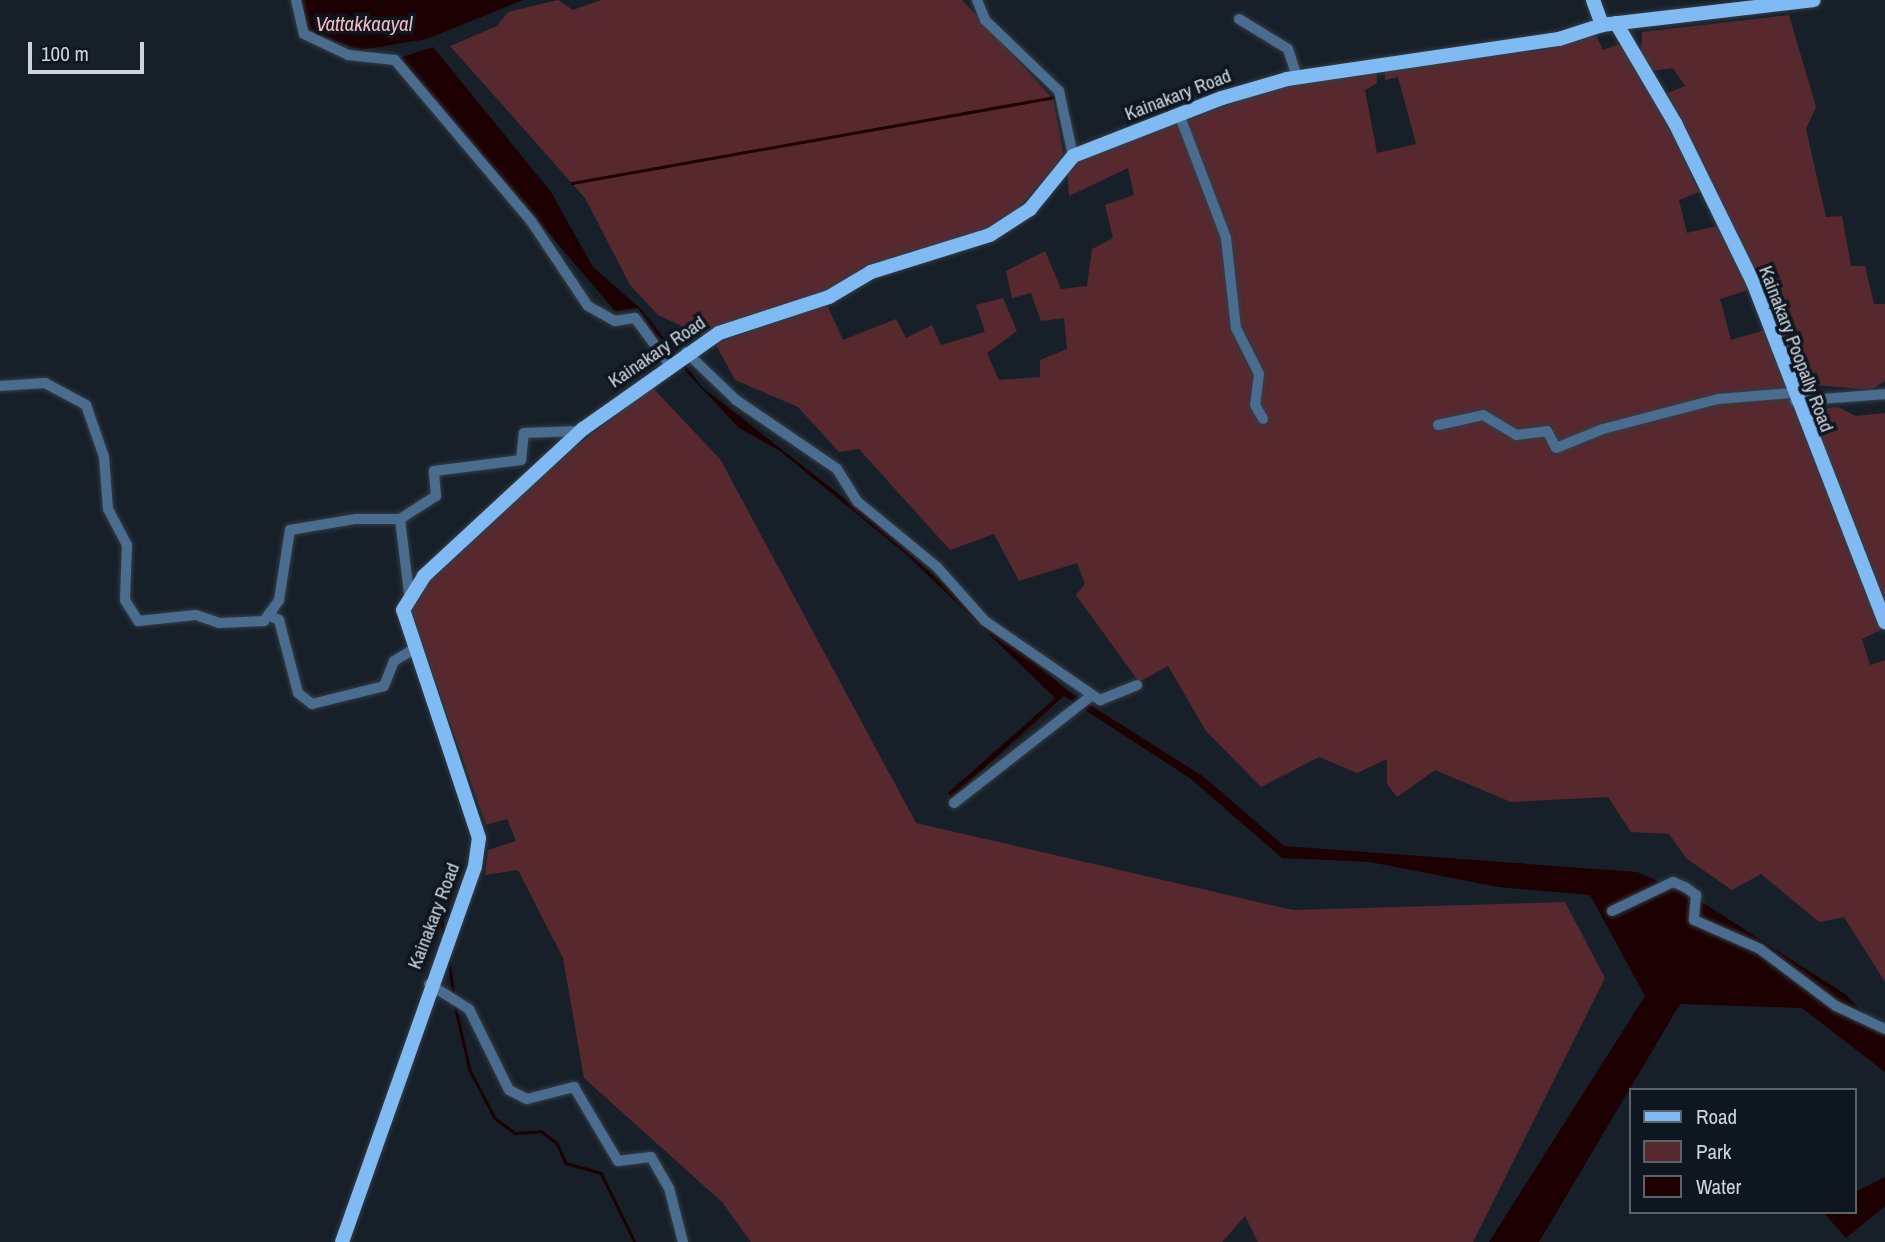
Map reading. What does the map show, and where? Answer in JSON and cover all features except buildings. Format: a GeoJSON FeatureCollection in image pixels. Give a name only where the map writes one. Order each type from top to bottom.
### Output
{"type":"FeatureCollection","features":[{"type":"Feature","properties":{"kind":"main road","name":"Kainakary Poopally Road"},"geometry":{"type":"LineString","coordinates":[[1593,0],[1676,125],[1753,282],[1794,397],[1885,622]]}},
{"type":"Feature","properties":{"kind":"main road","name":"Kainakary Road"},"geometry":{"type":"LineString","coordinates":[[342,1242],[429,982],[458,912],[479,838],[403,619],[409,593],[580,432],[676,359],[719,333],[829,297],[871,272],[990,235],[1030,209],[1073,156],[1179,114],[1297,77],[1559,39],[1609,24],[1814,0]]}},
{"type":"Feature","properties":{"kind":"street"},"geometry":{"type":"LineString","coordinates":[[296,0],[304,34],[348,55],[396,60],[531,221],[588,306],[615,321],[635,318],[676,359],[837,469],[858,502],[937,567],[985,621],[1091,695],[1108,700],[1137,685]]}},
{"type":"Feature","properties":{"kind":"street"},"geometry":{"type":"LineString","coordinates":[[977,0],[985,20],[1059,91],[1073,156]]}},
{"type":"Feature","properties":{"kind":"street"},"geometry":{"type":"LineString","coordinates":[[1239,19],[1288,49],[1297,77]]}},
{"type":"Feature","properties":{"kind":"street"},"geometry":{"type":"LineString","coordinates":[[1179,114],[1226,238],[1236,328],[1259,374],[1255,405],[1263,419]]}},
{"type":"Feature","properties":{"kind":"street"},"geometry":{"type":"LineString","coordinates":[[0,386],[45,383],[86,405],[104,457],[108,509],[127,545],[125,600],[138,621],[196,615],[242,622],[268,615],[279,600],[290,530],[400,519],[436,496],[434,471],[521,460],[524,433],[580,432]]}},
{"type":"Feature","properties":{"kind":"street"},"geometry":{"type":"LineString","coordinates":[[1438,425],[1486,415],[1520,436],[1546,432],[1558,448],[1603,429],[1718,399],[1885,394]]}},
{"type":"Feature","properties":{"kind":"street"},"geometry":{"type":"LineString","coordinates":[[400,519],[409,593]]}},
{"type":"Feature","properties":{"kind":"street"},"geometry":{"type":"LineString","coordinates":[[268,615],[279,620],[298,693],[312,704],[384,686],[394,661],[414,649]]}},
{"type":"Feature","properties":{"kind":"street"},"geometry":{"type":"LineString","coordinates":[[954,803],[1091,695]]}},
{"type":"Feature","properties":{"kind":"street"},"geometry":{"type":"LineString","coordinates":[[1612,911],[1673,882],[1685,887],[1696,895],[1694,920],[1760,949],[1836,1006],[1885,1029]]}},
{"type":"Feature","properties":{"kind":"street"},"geometry":{"type":"LineString","coordinates":[[429,982],[457,997],[478,1024],[509,1090],[527,1100],[574,1087],[618,1161],[651,1157],[669,1188],[682,1242]]}},
{"type":"Feature","properties":{"kind":"green space"},"geometry":{"type":"Polygon","coordinates":[[[558,0],[573,10],[601,0],[962,0],[1053,99],[1064,157],[1006,222],[703,336],[658,315],[630,285],[585,198],[450,46],[497,26],[508,12],[558,0]]]}},
{"type":"Feature","properties":{"kind":"green space"},"geometry":{"type":"Polygon","coordinates":[[[1789,15],[1816,107],[1806,129],[1826,217],[1842,216],[1851,266],[1865,266],[1874,304],[1885,304],[1885,381],[1871,390],[1795,383],[1665,94],[1685,86],[1673,68],[1651,71],[1641,52],[1642,32],[1789,15]]]}},
{"type":"Feature","properties":{"kind":"green space"},"geometry":{"type":"Polygon","coordinates":[[[1596,35],[1603,50],[1622,43],[1668,123],[1699,192],[1679,200],[1687,233],[1717,226],[1751,289],[1720,299],[1731,340],[1765,330],[1881,630],[1862,639],[1870,665],[1885,660],[1885,982],[1844,917],[1819,922],[1761,874],[1732,890],[1687,859],[1669,834],[1631,832],[1608,797],[1511,802],[1435,770],[1397,797],[1387,784],[1387,759],[1357,773],[1319,757],[1261,787],[1206,731],[1168,666],[1139,682],[1076,595],[1085,584],[1077,563],[1019,581],[994,534],[950,550],[859,449],[839,452],[798,407],[735,380],[715,343],[827,305],[843,340],[896,319],[906,338],[932,325],[941,345],[985,332],[976,305],[1003,298],[1017,331],[987,353],[999,380],[1040,377],[1040,360],[1067,349],[1064,318],[1041,321],[1031,293],[1012,298],[1006,271],[1045,251],[1061,289],[1087,286],[1092,249],[1113,238],[1105,205],[1134,195],[1128,168],[1069,196],[1067,170],[1082,158],[1278,86],[1376,69],[1377,83],[1365,90],[1377,153],[1416,144],[1398,77],[1385,80],[1385,68],[1542,50],[1596,35]]]}},
{"type":"Feature","properties":{"kind":"green space"},"geometry":{"type":"Polygon","coordinates":[[[652,387],[720,459],[916,823],[1293,910],[1565,902],[1605,978],[1473,1242],[1258,1242],[1245,1216],[1222,1242],[751,1242],[722,1202],[584,1078],[563,958],[518,870],[485,875],[488,850],[516,841],[507,819],[486,825],[410,609],[417,592],[542,473],[652,387]]]}},
{"type":"Feature","properties":{"kind":"green space"},"geometry":{"type":"Polygon","coordinates":[[[1838,407],[1856,416],[1885,413],[1885,614],[1807,410],[1838,407]]]}},
{"type":"Feature","properties":{"kind":"water","name":"Vattakkaayal"},"geometry":{"type":"Polygon","coordinates":[[[300,0],[523,0],[427,39],[360,50],[305,30],[300,0]]]}},
{"type":"Feature","properties":{"kind":"water"},"geometry":{"type":"Polygon","coordinates":[[[433,47],[551,192],[593,267],[642,310],[702,387],[863,513],[1068,691],[1204,777],[1284,846],[1637,872],[1694,897],[1845,994],[1885,1035],[1885,1072],[1802,1008],[1680,1004],[1539,1242],[1489,1242],[1645,996],[1590,895],[1498,887],[1370,862],[1282,858],[1191,779],[1064,696],[951,798],[948,793],[1055,698],[908,556],[780,451],[739,428],[661,345],[638,308],[615,311],[399,58],[433,47]]]}},
{"type":"Feature","properties":{"kind":"water"},"geometry":{"type":"Polygon","coordinates":[[[1885,1177],[1885,1206],[1846,1238],[1825,1214],[1857,1214],[1857,1191],[1885,1177]]]}},
{"type":"Feature","properties":{"kind":"waterway"},"geometry":{"type":"LineString","coordinates":[[572,183],[1053,97]]}},
{"type":"Feature","properties":{"kind":"waterway"},"geometry":{"type":"LineString","coordinates":[[439,902],[444,932]]}},
{"type":"Feature","properties":{"kind":"waterway"},"geometry":{"type":"LineString","coordinates":[[449,960],[454,995]]}},
{"type":"Feature","properties":{"kind":"waterway"},"geometry":{"type":"LineString","coordinates":[[455,1005],[470,1070],[495,1118],[515,1133],[541,1131],[557,1143],[566,1163],[601,1173],[635,1242]]}}]}
